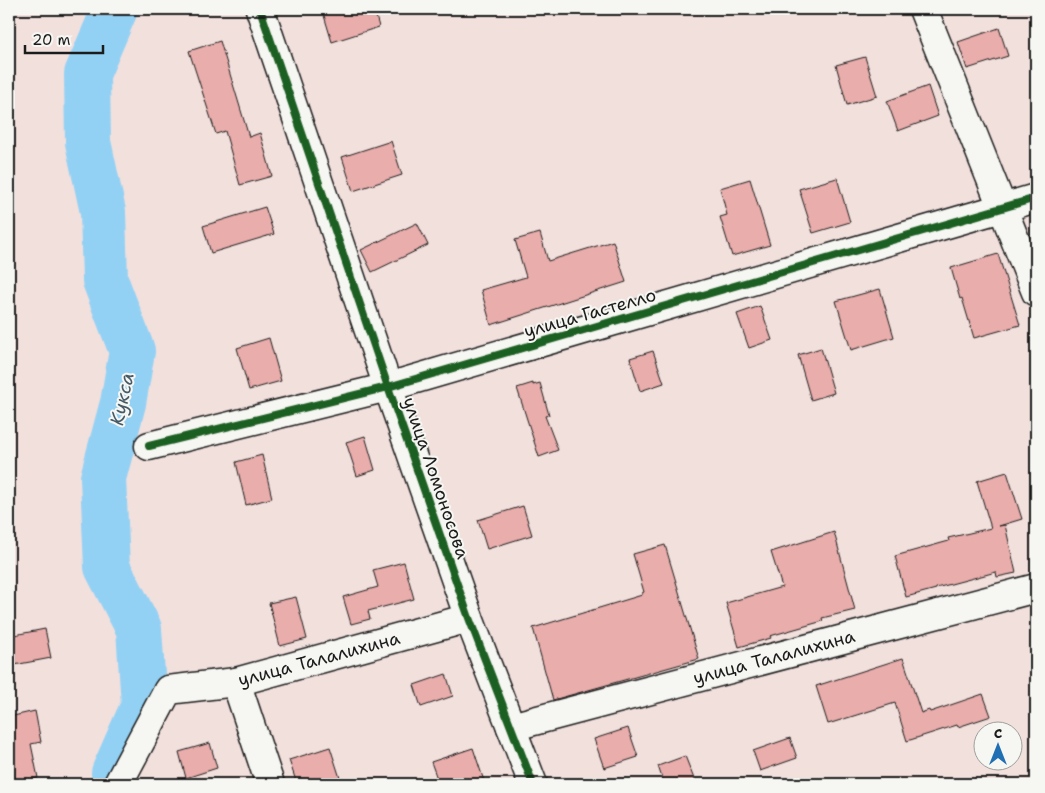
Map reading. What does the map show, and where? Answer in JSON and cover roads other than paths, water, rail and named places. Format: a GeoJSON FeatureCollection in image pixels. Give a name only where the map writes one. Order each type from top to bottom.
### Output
{"type":"FeatureCollection","features":[{"type":"Feature","properties":{"kind":"street","name":"улица Ломоносова"},"geometry":{"type":"LineString","coordinates":[[260,9],[388,387],[469,618],[533,784]]}},
{"type":"Feature","properties":{"kind":"street"},"geometry":{"type":"LineString","coordinates":[[923,9],[1036,292]]}},
{"type":"Feature","properties":{"kind":"street","name":"улица Гастелло"},"geometry":{"type":"LineString","coordinates":[[149,446],[388,387],[1036,198]]}},
{"type":"Feature","properties":{"kind":"street","name":"улица Талалихина"},"geometry":{"type":"LineString","coordinates":[[511,727],[1036,588]]}},
{"type":"Feature","properties":{"kind":"street","name":"улица Талалихина"},"geometry":{"type":"LineString","coordinates":[[118,784],[168,690],[236,682],[469,618]]}},
{"type":"Feature","properties":{"kind":"street"},"geometry":{"type":"LineString","coordinates":[[236,682],[270,784]]}},
{"type":"Feature","properties":{"kind":"waterway","name":"Кукса"},"geometry":{"type":"LineString","coordinates":[[114,773],[144,705],[139,629],[107,567],[103,478],[123,403],[132,351],[105,280],[103,212],[88,142],[87,74],[115,9]]}}]}
